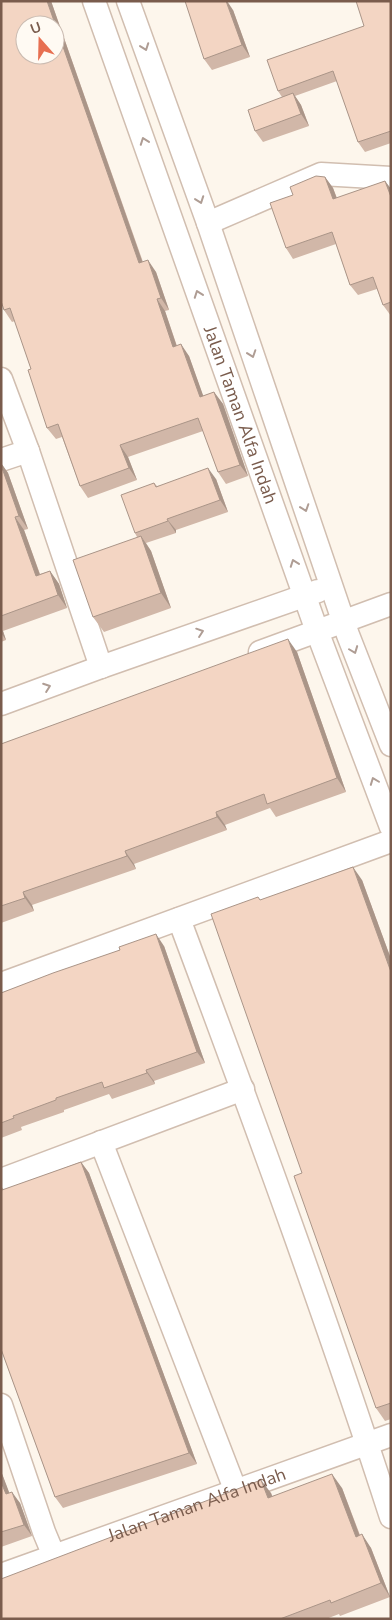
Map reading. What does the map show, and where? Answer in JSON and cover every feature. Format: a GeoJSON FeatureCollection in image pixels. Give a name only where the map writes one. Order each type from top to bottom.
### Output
{"type":"FeatureCollection","features":[{"type":"Feature","properties":{"kind":"street","name":"Jalan Taman Alfa Indah"},"geometry":{"type":"LineString","coordinates":[[94,1],[317,631],[391,826]]}},
{"type":"Feature","properties":{"kind":"street","name":"Jalan Taman Alfa Indah"},"geometry":{"type":"LineString","coordinates":[[128,1],[208,223],[343,620],[391,745]]}},
{"type":"Feature","properties":{"kind":"street"},"geometry":{"type":"LineString","coordinates":[[208,223],[321,174],[391,178]]}},
{"type":"Feature","properties":{"kind":"street"},"geometry":{"type":"LineString","coordinates":[[1,379],[28,451],[101,667]]}},
{"type":"Feature","properties":{"kind":"street"},"geometry":{"type":"LineString","coordinates":[[1,460],[28,451]]}},
{"type":"Feature","properties":{"kind":"street"},"geometry":{"type":"LineString","coordinates":[[1,704],[331,586]]}},
{"type":"Feature","properties":{"kind":"street"},"geometry":{"type":"LineString","coordinates":[[243,658],[391,604]]}},
{"type":"Feature","properties":{"kind":"street"},"geometry":{"type":"LineString","coordinates":[[1,984],[391,841]]}},
{"type":"Feature","properties":{"kind":"street"},"geometry":{"type":"LineString","coordinates":[[179,919],[243,1089],[367,1442],[391,1517]]}},
{"type":"Feature","properties":{"kind":"street"},"geometry":{"type":"LineString","coordinates":[[1,1180],[243,1089]]}},
{"type":"Feature","properties":{"kind":"street"},"geometry":{"type":"LineString","coordinates":[[101,1142],[235,1490]]}},
{"type":"Feature","properties":{"kind":"street"},"geometry":{"type":"LineString","coordinates":[[1,1406],[54,1556]]}},
{"type":"Feature","properties":{"kind":"street","name":"Jalan Taman Alfa Indah"},"geometry":{"type":"LineString","coordinates":[[1,1575],[367,1442],[391,1435]]}},
{"type":"Feature","properties":{"kind":"building"},"geometry":{"type":"Polygon","coordinates":[[[1,1],[47,1],[52,15],[15,15],[15,65],[65,65],[65,52],[139,263],[148,260],[161,298],[157,299],[173,347],[181,344],[200,397],[214,392],[240,465],[218,472],[198,418],[120,445],[129,468],[80,486],[58,424],[47,428],[28,370],[31,369],[10,308],[4,310],[1,301],[1,1]]]}},
{"type":"Feature","properties":{"kind":"building"},"geometry":{"type":"Polygon","coordinates":[[[185,1],[226,1],[242,45],[204,59],[185,1]]]}},
{"type":"Feature","properties":{"kind":"building"},"geometry":{"type":"Polygon","coordinates":[[[356,1],[391,1],[391,131],[358,142],[333,71],[278,91],[267,60],[364,26],[356,1]]]}},
{"type":"Feature","properties":{"kind":"building"},"geometry":{"type":"Polygon","coordinates":[[[293,93],[301,114],[255,131],[248,110],[293,93]]]}},
{"type":"Feature","properties":{"kind":"building"},"geometry":{"type":"Polygon","coordinates":[[[316,176],[325,177],[333,199],[385,181],[391,197],[391,302],[383,305],[373,277],[350,285],[332,232],[286,248],[270,203],[293,195],[290,187],[316,176]]]}},
{"type":"Feature","properties":{"kind":"building"},"geometry":{"type":"Polygon","coordinates":[[[1,465],[19,516],[15,517],[36,576],[50,571],[58,595],[1,616],[1,465]]]}},
{"type":"Feature","properties":{"kind":"building"},"geometry":{"type":"Polygon","coordinates":[[[208,468],[220,500],[135,533],[121,495],[154,483],[156,487],[208,468]]]}},
{"type":"Feature","properties":{"kind":"building"},"geometry":{"type":"Polygon","coordinates":[[[141,536],[161,593],[93,617],[73,560],[141,536]]]}},
{"type":"Feature","properties":{"kind":"building"},"geometry":{"type":"Polygon","coordinates":[[[288,639],[337,778],[267,804],[264,794],[216,812],[217,817],[125,851],[127,856],[23,892],[25,898],[1,906],[1,744],[288,639]]]}},
{"type":"Feature","properties":{"kind":"building"},"geometry":{"type":"Polygon","coordinates":[[[353,867],[391,972],[391,1403],[376,1408],[294,1176],[302,1173],[211,914],[258,897],[260,900],[353,867]]]}},
{"type":"Feature","properties":{"kind":"building"},"geometry":{"type":"Polygon","coordinates":[[[156,934],[197,1052],[146,1070],[147,1073],[104,1088],[102,1082],[56,1098],[56,1100],[13,1116],[14,1118],[1,1123],[1,993],[120,950],[119,947],[156,934]]]}},
{"type":"Feature","properties":{"kind":"building"},"geometry":{"type":"Polygon","coordinates":[[[81,1162],[189,1453],[55,1497],[1,1349],[1,1189],[81,1162]]]}},
{"type":"Feature","properties":{"kind":"building"},"geometry":{"type":"Polygon","coordinates":[[[332,1474],[356,1537],[362,1534],[381,1583],[331,1603],[330,1600],[280,1619],[1,1619],[1,1579],[261,1480],[268,1498],[332,1474]]]}},
{"type":"Feature","properties":{"kind":"building"},"geometry":{"type":"Polygon","coordinates":[[[1,1482],[6,1494],[12,1492],[24,1525],[1,1532],[1,1482]]]}}]}
